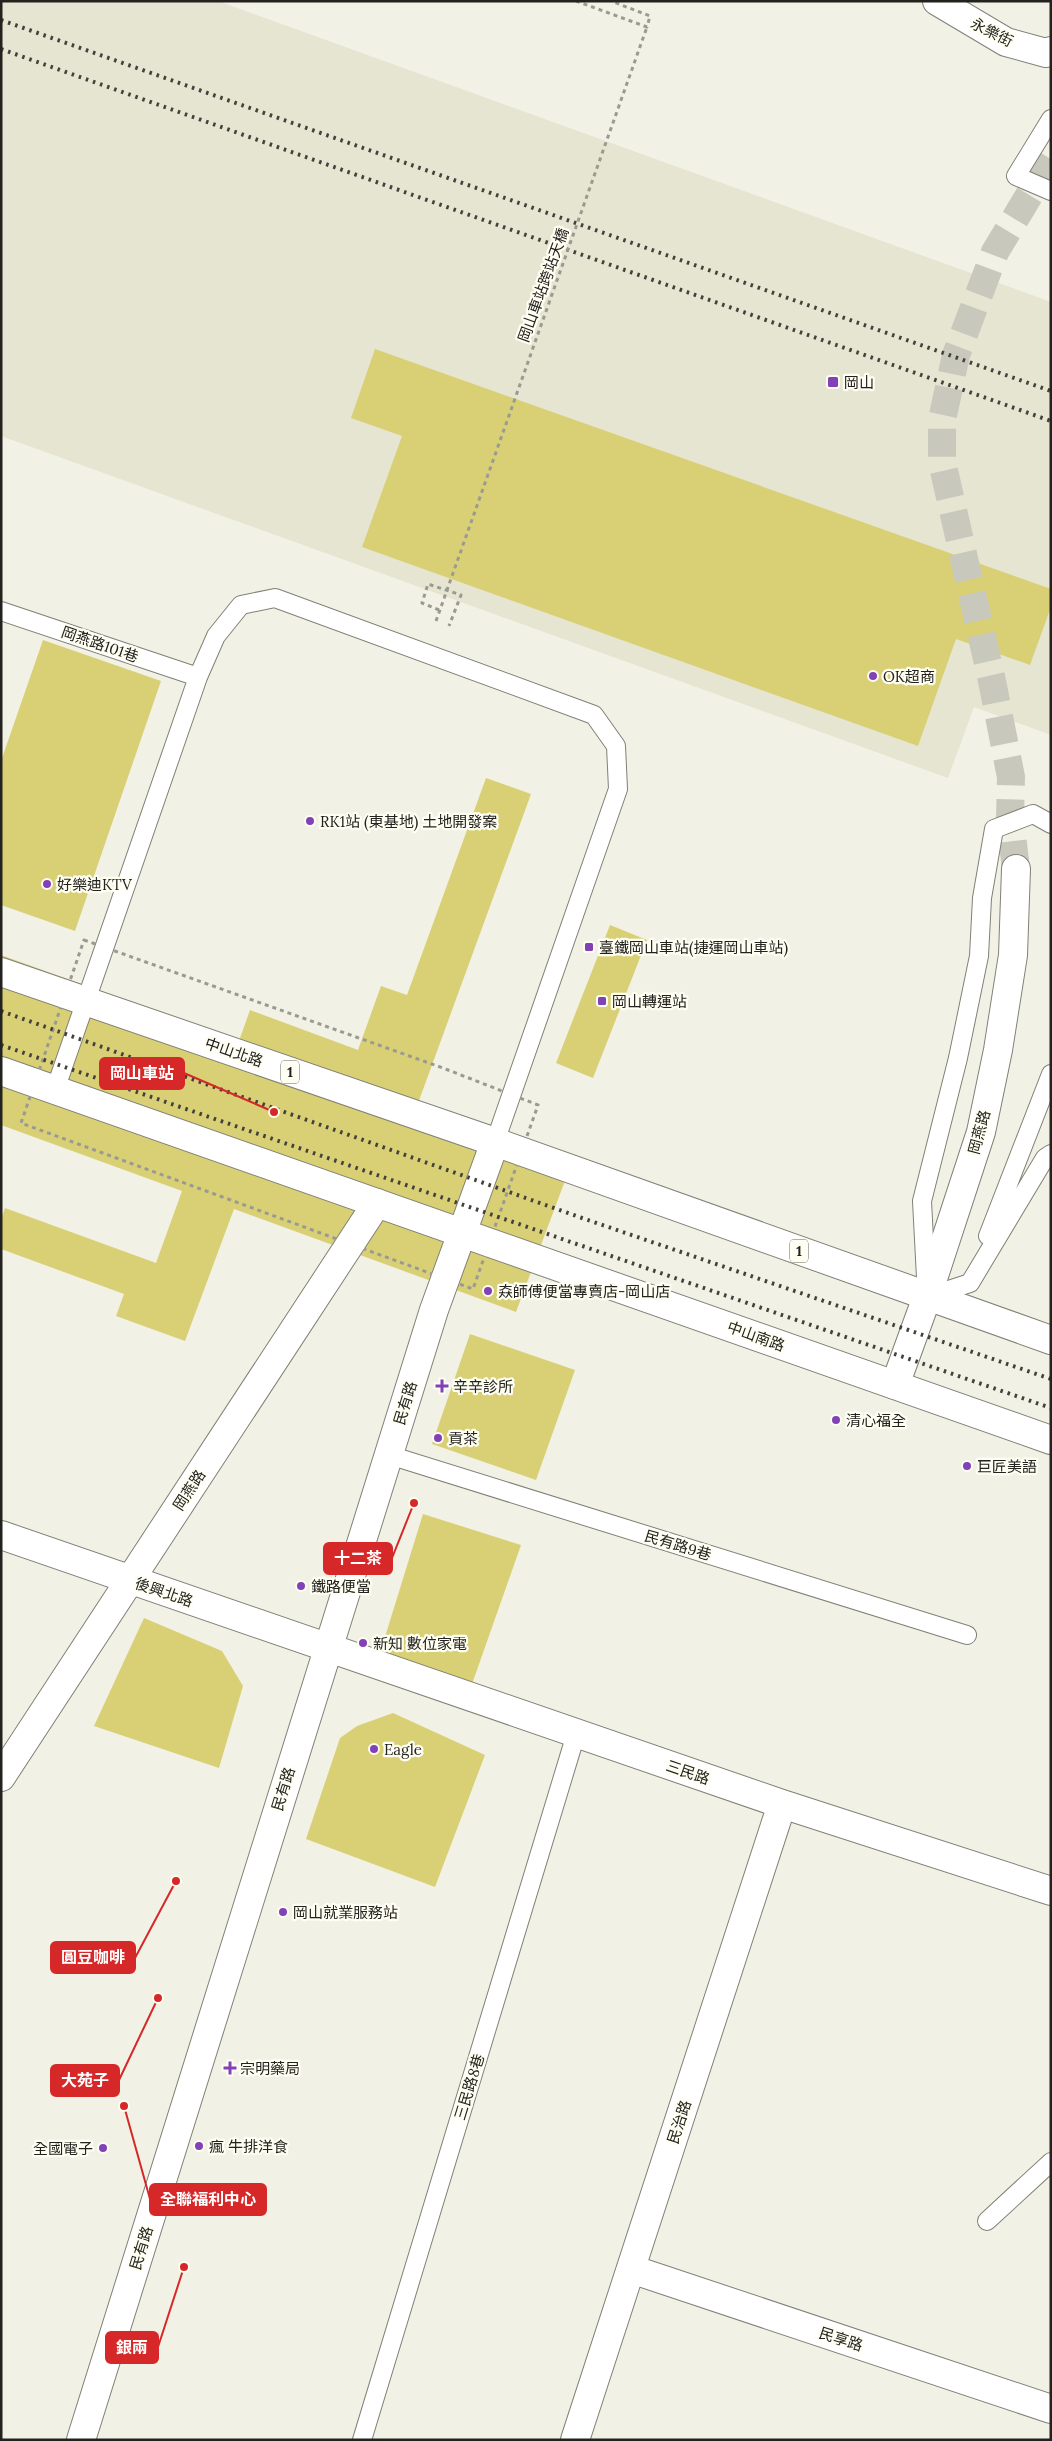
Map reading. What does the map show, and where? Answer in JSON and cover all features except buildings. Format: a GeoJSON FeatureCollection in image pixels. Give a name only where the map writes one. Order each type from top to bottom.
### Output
{"type":"FeatureCollection","features":[{"type":"Feature","properties":{"kind":"street","name":"永樂街"},"geometry":{"type":"LineString","coordinates":[[937,1],[1006,42],[1046,53],[1051,51]]}},
{"type":"Feature","properties":{"kind":"street","name":"岡燕路"},"geometry":{"type":"LineString","coordinates":[[895,1385],[927,1297],[981,1132],[996,1059],[1013,955],[1016,869]]}},
{"type":"Feature","properties":{"kind":"street","name":"中山北路"},"geometry":{"type":"LineString","coordinates":[[1,972],[495,1142]]}},
{"type":"Feature","properties":{"kind":"street"},"geometry":{"type":"LineString","coordinates":[[1,1071],[462,1232]]}},
{"type":"Feature","properties":{"kind":"street","name":"1"},"geometry":{"type":"LineString","coordinates":[[495,1142],[1051,1340]]}},
{"type":"Feature","properties":{"kind":"street","name":"民有路"},"geometry":{"type":"LineString","coordinates":[[81,2440],[327,1648],[446,1278],[495,1142]]}},
{"type":"Feature","properties":{"kind":"street","name":"岡燕路"},"geometry":{"type":"LineString","coordinates":[[1,1777],[377,1203]]}},
{"type":"Feature","properties":{"kind":"street","name":"中山南路"},"geometry":{"type":"LineString","coordinates":[[462,1232],[1051,1440]]}},
{"type":"Feature","properties":{"kind":"street","name":"後興北路"},"geometry":{"type":"LineString","coordinates":[[1,1535],[327,1648]]}},
{"type":"Feature","properties":{"kind":"street","name":"三民路"},"geometry":{"type":"LineString","coordinates":[[327,1648],[782,1804],[1051,1891]]}},
{"type":"Feature","properties":{"kind":"street","name":"民治路"},"geometry":{"type":"LineString","coordinates":[[575,2440],[782,1804]]}},
{"type":"Feature","properties":{"kind":"street","name":"民享路"},"geometry":{"type":"LineString","coordinates":[[631,2269],[1051,2409]]}},
{"type":"Feature","properties":{"kind":"lane"},"geometry":{"type":"LineString","coordinates":[[1051,118],[1016,176],[1051,191]]}},
{"type":"Feature","properties":{"kind":"lane"},"geometry":{"type":"LineString","coordinates":[[44,1086],[76,998],[105,947],[198,677],[216,636],[241,605],[274,598],[594,715],[616,746],[618,789],[495,1142]]}},
{"type":"Feature","properties":{"kind":"lane","name":"岡燕路101巷"},"geometry":{"type":"LineString","coordinates":[[1,611],[198,677]]}},
{"type":"Feature","properties":{"kind":"lane"},"geometry":{"type":"LineString","coordinates":[[1051,824],[1033,814],[994,829],[982,898],[979,956],[958,1058],[922,1201],[927,1297],[970,1283],[1045,1158],[1051,1154]]}},
{"type":"Feature","properties":{"kind":"lane"},"geometry":{"type":"LineString","coordinates":[[970,1283],[1051,1074]]}},
{"type":"Feature","properties":{"kind":"lane","name":"民有路9巷"},"geometry":{"type":"LineString","coordinates":[[389,1455],[966,1636]]}},
{"type":"Feature","properties":{"kind":"lane","name":"三民路8巷"},"geometry":{"type":"LineString","coordinates":[[362,2440],[576,1734]]}},
{"type":"Feature","properties":{"kind":"lane"},"geometry":{"type":"LineString","coordinates":[[987,2221],[1051,2162]]}},
{"type":"Feature","properties":{"kind":"path"},"geometry":{"type":"LineString","coordinates":[[576,1],[647,27],[650,16],[611,1]]}},
{"type":"Feature","properties":{"kind":"path","name":"岡山車站跨站天橋"},"geometry":{"type":"LineString","coordinates":[[436,621],[647,27]]}},
{"type":"Feature","properties":{"kind":"path"},"geometry":{"type":"LineString","coordinates":[[439,610],[422,603],[428,584],[461,595],[449,626]]}},
{"type":"Feature","properties":{"kind":"path"},"geometry":{"type":"LineString","coordinates":[[84,940],[443,1068],[538,1105],[473,1288],[21,1123],[44,1086],[76,998],[84,940]]}},
{"type":"Feature","properties":{"kind":"shaded area"},"geometry":{"type":"Polygon","coordinates":[[[1,1],[218,1],[1051,302],[1051,735],[974,707],[948,778],[1,436],[1,1]]]}},
{"type":"Feature","properties":{"kind":"tunnel"},"geometry":{"type":"LineString","coordinates":[[1016,869],[1010,819],[1011,777],[992,681],[942,462],[942,420],[956,355],[995,252],[1051,159]]}},
{"type":"Feature","properties":{"kind":"railway"},"geometry":{"type":"LineString","coordinates":[[1,20],[1051,391]]}},
{"type":"Feature","properties":{"kind":"railway"},"geometry":{"type":"LineString","coordinates":[[1,49],[1051,421]]}},
{"type":"Feature","properties":{"kind":"railway"},"geometry":{"type":"LineString","coordinates":[[1,1011],[582,1218],[1051,1379]]}},
{"type":"Feature","properties":{"kind":"railway"},"geometry":{"type":"LineString","coordinates":[[1,1045],[1051,1408]]}},
{"type":"Feature","properties":{"kind":"place","name":"岡山"},"geometry":{"type":"Point","coordinates":[833,382]}},
{"type":"Feature","properties":{"kind":"place","name":"OK超商"},"geometry":{"type":"Point","coordinates":[873,676]}},
{"type":"Feature","properties":{"kind":"place","name":"RK1站 (東基地) 土地開發案"},"geometry":{"type":"Point","coordinates":[310,821]}},
{"type":"Feature","properties":{"kind":"place","name":"好樂迪KTV"},"geometry":{"type":"Point","coordinates":[47,884]}},
{"type":"Feature","properties":{"kind":"place","name":"臺鐵岡山車站(捷運岡山車站)"},"geometry":{"type":"Point","coordinates":[589,947]}},
{"type":"Feature","properties":{"kind":"place","name":"岡山轉運站"},"geometry":{"type":"Point","coordinates":[602,1001]}},
{"type":"Feature","properties":{"kind":"place","name":"岡山車站"},"geometry":{"type":"Point","coordinates":[274,1112]}},
{"type":"Feature","properties":{"kind":"place","name":"𡘙師傅便當專賣店-岡山店"},"geometry":{"type":"Point","coordinates":[488,1291]}},
{"type":"Feature","properties":{"kind":"place","name":"辛辛診所"},"geometry":{"type":"Point","coordinates":[442,1386]}},
{"type":"Feature","properties":{"kind":"place","name":"清心福全"},"geometry":{"type":"Point","coordinates":[836,1420]}},
{"type":"Feature","properties":{"kind":"place","name":"貢茶"},"geometry":{"type":"Point","coordinates":[438,1438]}},
{"type":"Feature","properties":{"kind":"place","name":"巨匠美語"},"geometry":{"type":"Point","coordinates":[967,1466]}},
{"type":"Feature","properties":{"kind":"place","name":"十二茶"},"geometry":{"type":"Point","coordinates":[414,1503]}},
{"type":"Feature","properties":{"kind":"place","name":"鐵路便當"},"geometry":{"type":"Point","coordinates":[301,1586]}},
{"type":"Feature","properties":{"kind":"place","name":"新知 數位家電"},"geometry":{"type":"Point","coordinates":[363,1643]}},
{"type":"Feature","properties":{"kind":"place","name":"Eagle"},"geometry":{"type":"Point","coordinates":[374,1749]}},
{"type":"Feature","properties":{"kind":"place","name":"圓豆咖啡"},"geometry":{"type":"Point","coordinates":[176,1881]}},
{"type":"Feature","properties":{"kind":"place","name":"岡山就業服務站"},"geometry":{"type":"Point","coordinates":[283,1912]}},
{"type":"Feature","properties":{"kind":"place","name":"大苑子"},"geometry":{"type":"Point","coordinates":[158,1998]}},
{"type":"Feature","properties":{"kind":"place","name":"宗明藥局"},"geometry":{"type":"Point","coordinates":[230,2068]}},
{"type":"Feature","properties":{"kind":"place","name":"全聯福利中心"},"geometry":{"type":"Point","coordinates":[124,2106]}},
{"type":"Feature","properties":{"kind":"place","name":"瘋 牛排洋食"},"geometry":{"type":"Point","coordinates":[199,2146]}},
{"type":"Feature","properties":{"kind":"place","name":"全國電子"},"geometry":{"type":"Point","coordinates":[103,2148]}},
{"type":"Feature","properties":{"kind":"place","name":"銀兩"},"geometry":{"type":"Point","coordinates":[184,2267]}}]}
